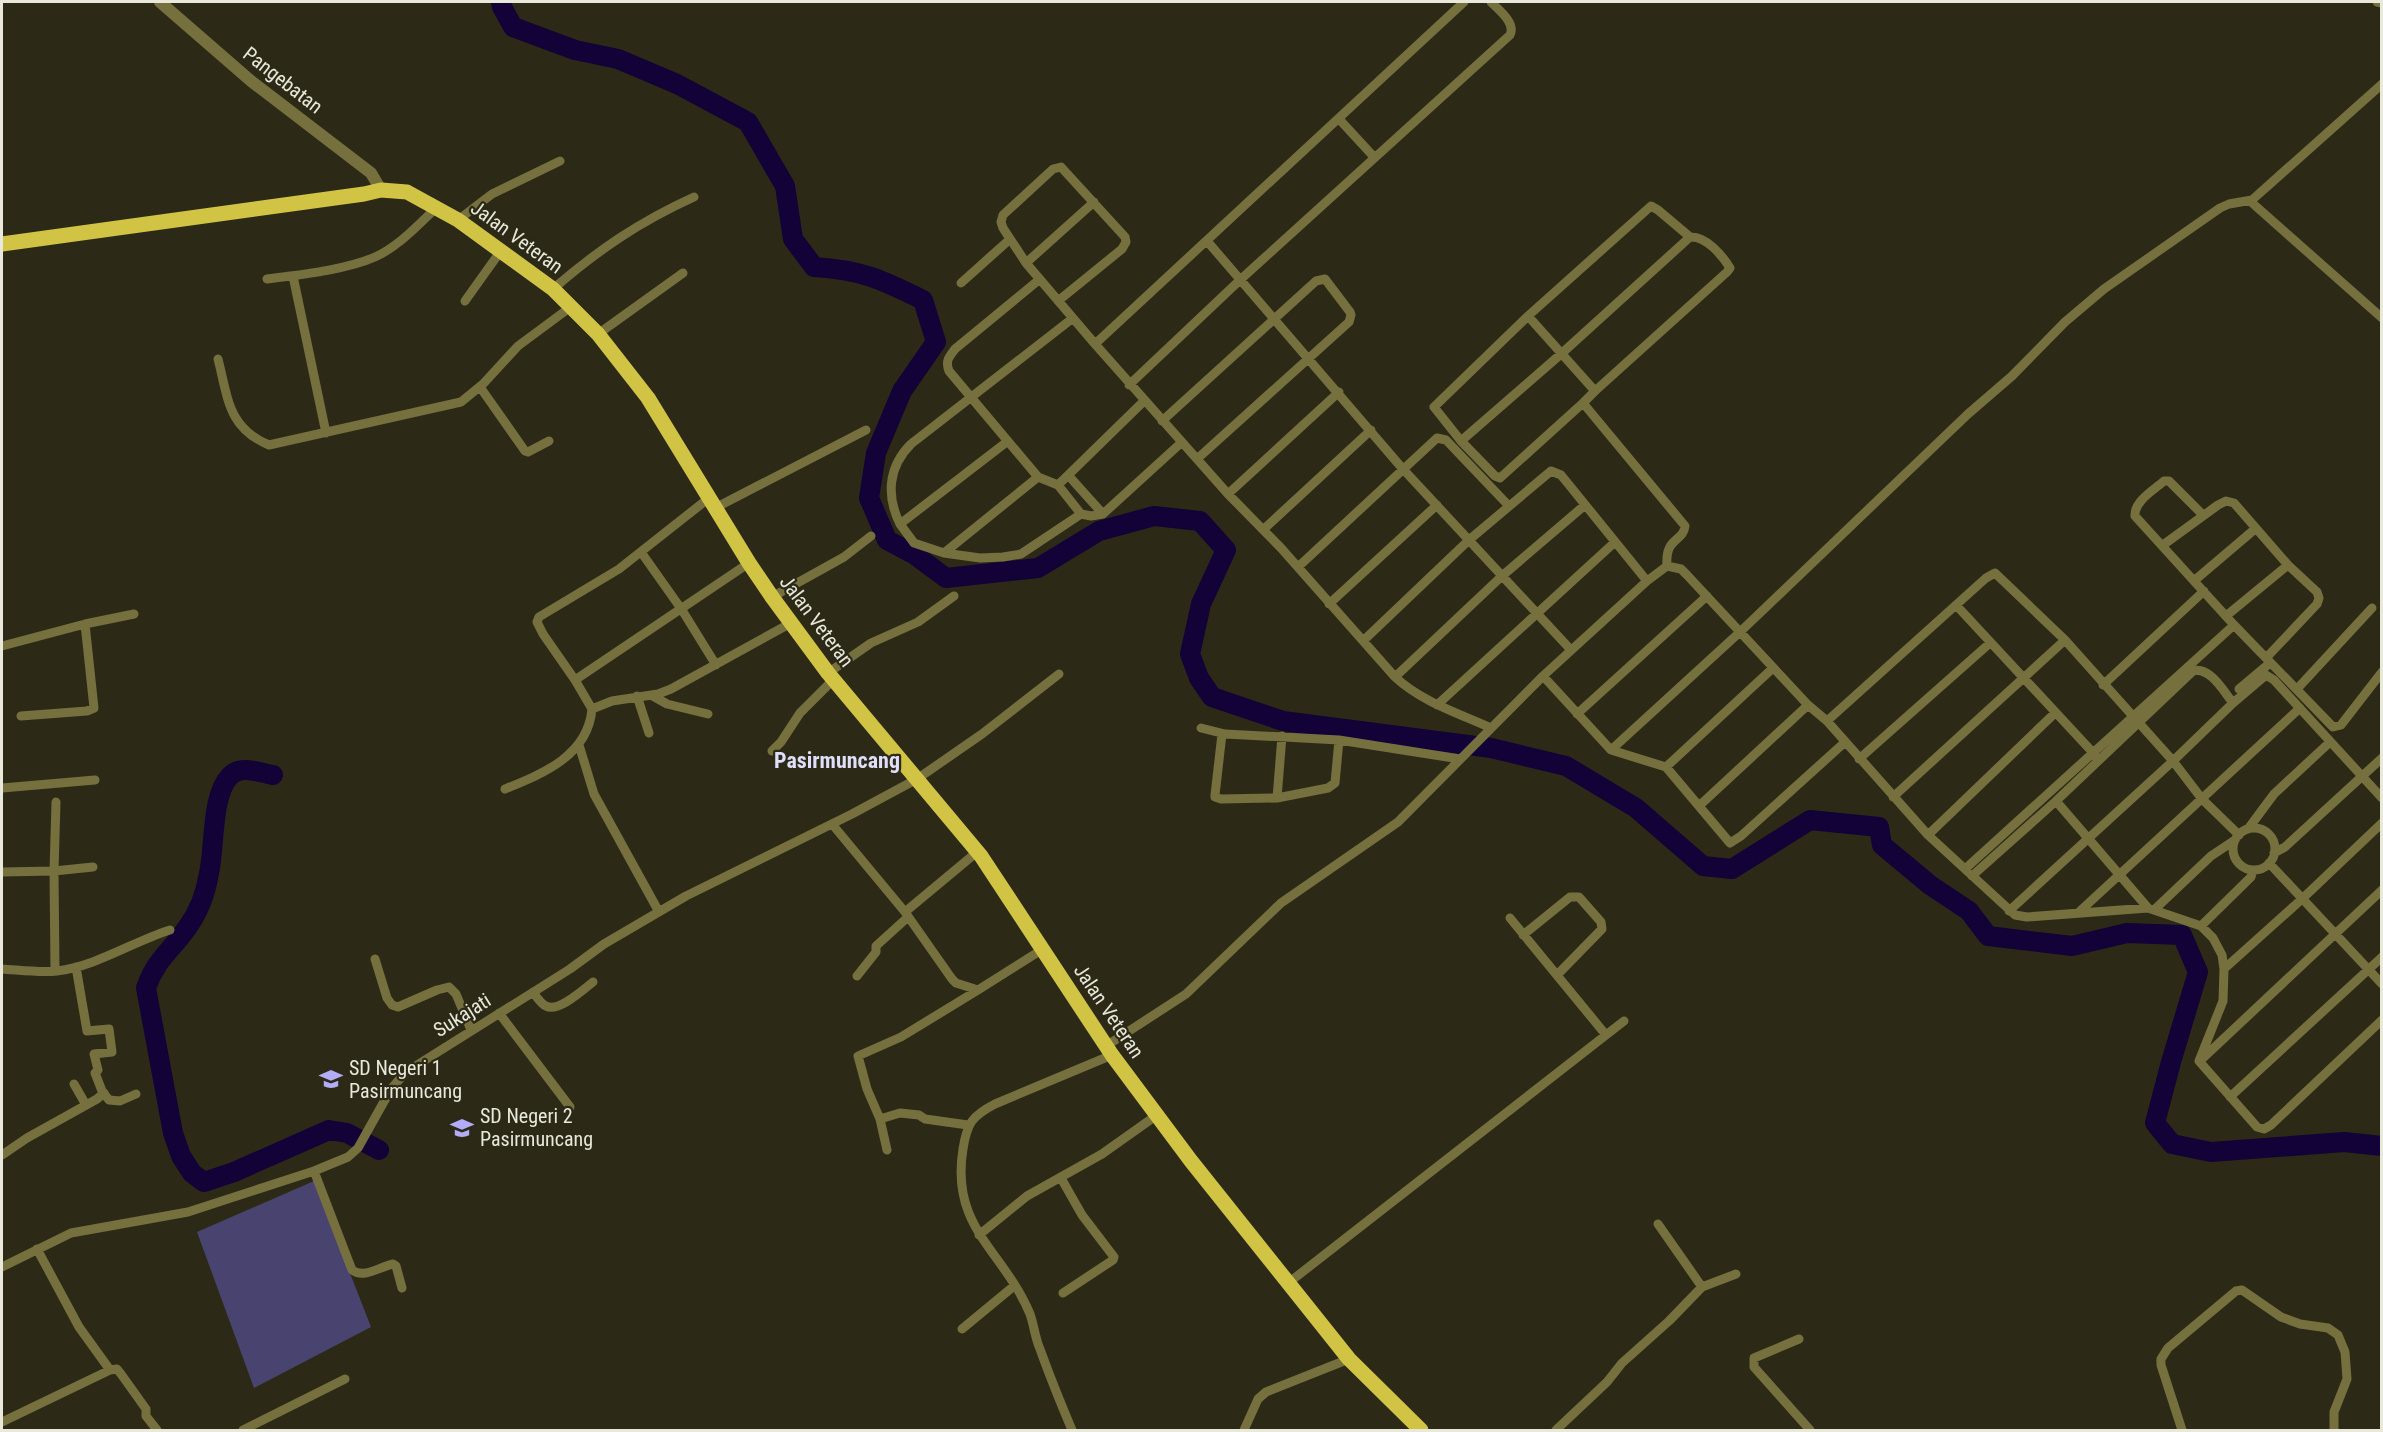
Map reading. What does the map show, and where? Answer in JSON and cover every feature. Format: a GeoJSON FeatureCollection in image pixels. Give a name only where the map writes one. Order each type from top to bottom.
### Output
{"type":"FeatureCollection","features":[{"type":"Feature","properties":{"kind":"highway","name":"Jalan Veteran"},"geometry":{"type":"LineString","coordinates":[[2,244],[381,190],[407,192],[458,220],[554,289],[598,334],[648,398],[772,597],[831,676],[977,852],[1109,1051],[1157,1115],[1287,1284],[1350,1359],[1421,1431]]}},
{"type":"Feature","properties":{"kind":"street","name":"Pangebatan"},"geometry":{"type":"LineString","coordinates":[[160,2],[251,81],[371,173],[381,190]]}},
{"type":"Feature","properties":{"kind":"street"},"geometry":{"type":"LineString","coordinates":[[1095,344],[1464,2]]}},
{"type":"Feature","properties":{"kind":"street"},"geometry":{"type":"LineString","coordinates":[[1129,385],[1240,280],[1510,34],[1511,24],[1491,2]]}},
{"type":"Feature","properties":{"kind":"street"},"geometry":{"type":"LineString","coordinates":[[2377,2],[2382,3]]}},
{"type":"Feature","properties":{"kind":"street"},"geometry":{"type":"LineString","coordinates":[[1611,750],[1740,632],[1968,414],[2012,376],[2065,322],[2104,289],[2220,208],[2254,199],[2382,84]]}},
{"type":"Feature","properties":{"kind":"street"},"geometry":{"type":"LineString","coordinates":[[1339,119],[1374,157]]}},
{"type":"Feature","properties":{"kind":"street"},"geometry":{"type":"LineString","coordinates":[[458,220],[492,194],[560,161]]}},
{"type":"Feature","properties":{"kind":"street"},"geometry":{"type":"LineString","coordinates":[[1058,301],[1122,249],[1126,242],[1125,237],[1095,202],[1061,167],[1053,169],[1003,216],[1001,222],[1009,240],[1026,263],[1040,279],[1058,301],[1095,344],[1129,385],[1228,494],[1264,529],[1395,676],[1409,689],[1488,731]]}},
{"type":"Feature","properties":{"kind":"street"},"geometry":{"type":"LineString","coordinates":[[554,289],[588,259],[621,235],[665,210],[694,197]]}},
{"type":"Feature","properties":{"kind":"street"},"geometry":{"type":"LineString","coordinates":[[2254,199],[2382,318]]}},
{"type":"Feature","properties":{"kind":"street"},"geometry":{"type":"LineString","coordinates":[[1026,263],[1095,202]]}},
{"type":"Feature","properties":{"kind":"street"},"geometry":{"type":"LineString","coordinates":[[1461,441],[1690,237],[1697,236],[1705,240],[1727,263],[1730,268],[1727,272],[1500,478],[1495,476],[1461,441],[1436,411],[1434,407],[1436,403],[1648,207],[1659,210],[1690,237]]}},
{"type":"Feature","properties":{"kind":"street"},"geometry":{"type":"LineString","coordinates":[[267,279],[360,263],[376,257],[400,242],[435,208]]}},
{"type":"Feature","properties":{"kind":"street"},"geometry":{"type":"LineString","coordinates":[[961,283],[1009,240]]}},
{"type":"Feature","properties":{"kind":"street"},"geometry":{"type":"LineString","coordinates":[[1207,241],[1402,468],[1571,650]]}},
{"type":"Feature","properties":{"kind":"street"},"geometry":{"type":"LineString","coordinates":[[465,301],[500,252]]}},
{"type":"Feature","properties":{"kind":"street"},"geometry":{"type":"LineString","coordinates":[[598,334],[683,273]]}},
{"type":"Feature","properties":{"kind":"street"},"geometry":{"type":"LineString","coordinates":[[293,276],[326,433]]}},
{"type":"Feature","properties":{"kind":"street"},"geometry":{"type":"LineString","coordinates":[[1040,279],[956,349],[948,358],[947,366],[1038,477],[1058,485],[1081,514],[1091,516],[1102,514],[1182,442]]}},
{"type":"Feature","properties":{"kind":"street"},"geometry":{"type":"LineString","coordinates":[[1162,421],[1316,281],[1325,279],[1350,312],[1351,318],[1197,459]]}},
{"type":"Feature","properties":{"kind":"street"},"geometry":{"type":"LineString","coordinates":[[219,360],[237,423],[250,436],[268,445],[461,402],[480,387],[518,346],[572,306]]}},
{"type":"Feature","properties":{"kind":"street"},"geometry":{"type":"LineString","coordinates":[[1528,316],[1595,391]]}},
{"type":"Feature","properties":{"kind":"street"},"geometry":{"type":"LineString","coordinates":[[1073,318],[911,444],[899,456],[891,483],[894,512],[914,543],[944,553],[980,558],[1021,554],[1081,514]]}},
{"type":"Feature","properties":{"kind":"street"},"geometry":{"type":"LineString","coordinates":[[480,387],[525,451],[528,452],[549,441]]}},
{"type":"Feature","properties":{"kind":"street"},"geometry":{"type":"LineString","coordinates":[[1228,494],[1339,392]]}},
{"type":"Feature","properties":{"kind":"street"},"geometry":{"type":"LineString","coordinates":[[1058,485],[1144,401]]}},
{"type":"Feature","properties":{"kind":"street"},"geometry":{"type":"LineString","coordinates":[[1583,403],[1685,526],[1683,533],[1666,552],[1667,566]]}},
{"type":"Feature","properties":{"kind":"street"},"geometry":{"type":"LineString","coordinates":[[505,789],[548,771],[579,745],[589,725],[592,709],[543,634],[537,622],[539,617],[620,569],[712,503],[866,430]]}},
{"type":"Feature","properties":{"kind":"street"},"geometry":{"type":"LineString","coordinates":[[1264,529],[1371,430]]}},
{"type":"Feature","properties":{"kind":"street"},"geometry":{"type":"LineString","coordinates":[[1298,567],[1432,440],[1442,437],[1508,505]]}},
{"type":"Feature","properties":{"kind":"street"},"geometry":{"type":"LineString","coordinates":[[900,524],[1008,441]]}},
{"type":"Feature","properties":{"kind":"street"},"geometry":{"type":"LineString","coordinates":[[1363,641],[1508,505],[1545,474],[1554,471],[1562,475],[1647,581]]}},
{"type":"Feature","properties":{"kind":"street"},"geometry":{"type":"LineString","coordinates":[[1068,475],[1102,514]]}},
{"type":"Feature","properties":{"kind":"street"},"geometry":{"type":"LineString","coordinates":[[944,553],[1038,477]]}},
{"type":"Feature","properties":{"kind":"street"},"geometry":{"type":"LineString","coordinates":[[2203,515],[2173,483],[2164,481],[2139,503],[2134,511],[2135,516],[2234,625],[2332,727],[2342,725],[2382,672]]}},
{"type":"Feature","properties":{"kind":"street"},"geometry":{"type":"LineString","coordinates":[[2163,545],[2218,504],[2226,501],[2234,503],[2288,565],[2317,592],[2319,598],[2317,604],[2268,661],[2239,689]]}},
{"type":"Feature","properties":{"kind":"street"},"geometry":{"type":"LineString","coordinates":[[1329,604],[1437,505]]}},
{"type":"Feature","properties":{"kind":"street"},"geometry":{"type":"LineString","coordinates":[[1395,676],[1502,576],[1585,505]]}},
{"type":"Feature","properties":{"kind":"street"},"geometry":{"type":"LineString","coordinates":[[2195,580],[2255,529]]}},
{"type":"Feature","properties":{"kind":"street"},"geometry":{"type":"LineString","coordinates":[[772,597],[844,557],[871,536]]}},
{"type":"Feature","properties":{"kind":"street"},"geometry":{"type":"LineString","coordinates":[[1437,705],[1615,542]]}},
{"type":"Feature","properties":{"kind":"street"},"geometry":{"type":"LineString","coordinates":[[641,552],[682,610],[716,665]]}},
{"type":"Feature","properties":{"kind":"street"},"geometry":{"type":"LineString","coordinates":[[575,680],[749,563]]}},
{"type":"Feature","properties":{"kind":"street"},"geometry":{"type":"LineString","coordinates":[[2226,616],[2288,565]]}},
{"type":"Feature","properties":{"kind":"street"},"geometry":{"type":"LineString","coordinates":[[1072,1431],[1039,1347],[1029,1314],[1014,1286],[980,1235],[965,1204],[959,1171],[968,1125],[978,1113],[995,1104],[1109,1051],[1196,986],[1281,903],[1393,827],[1571,650],[1647,581],[1667,566],[1681,569],[1808,705],[1827,721],[1844,743],[1928,835],[2009,910],[2020,917],[2027,917],[2151,909],[2201,926],[2213,938],[2222,955],[2224,969],[2223,1001],[2199,1061]]}},
{"type":"Feature","properties":{"kind":"street"},"geometry":{"type":"LineString","coordinates":[[1827,721],[1986,578],[1995,573],[2065,640],[2172,761],[2202,799],[2241,835]]}},
{"type":"Feature","properties":{"kind":"street"},"geometry":{"type":"LineString","coordinates":[[2103,685],[2204,591]]}},
{"type":"Feature","properties":{"kind":"street"},"geometry":{"type":"LineString","coordinates":[[772,751],[831,676],[871,643],[918,622],[954,596]]}},
{"type":"Feature","properties":{"kind":"street"},"geometry":{"type":"LineString","coordinates":[[1577,714],[1707,596]]}},
{"type":"Feature","properties":{"kind":"street"},"geometry":{"type":"LineString","coordinates":[[1956,605],[1989,643],[2097,756]]}},
{"type":"Feature","properties":{"kind":"street"},"geometry":{"type":"LineString","coordinates":[[2297,689],[2372,608]]}},
{"type":"Feature","properties":{"kind":"street"},"geometry":{"type":"LineString","coordinates":[[2,646],[85,624],[134,614]]}},
{"type":"Feature","properties":{"kind":"street"},"geometry":{"type":"LineString","coordinates":[[592,709],[612,701],[651,695],[671,689],[791,623]]}},
{"type":"Feature","properties":{"kind":"street"},"geometry":{"type":"LineString","coordinates":[[21,716],[93,709],[85,624]]}},
{"type":"Feature","properties":{"kind":"street"},"geometry":{"type":"LineString","coordinates":[[1969,872],[2135,721],[2234,625]]}},
{"type":"Feature","properties":{"kind":"street"},"geometry":{"type":"LineString","coordinates":[[1893,797],[2065,640]]}},
{"type":"Feature","properties":{"kind":"street"},"geometry":{"type":"LineString","coordinates":[[1859,759],[1989,643]]}},
{"type":"Feature","properties":{"kind":"street"},"geometry":{"type":"LineString","coordinates":[[1666,767],[1773,668]]}},
{"type":"Feature","properties":{"kind":"street"},"geometry":{"type":"LineString","coordinates":[[2135,721],[2197,670],[2209,675],[2233,703]]}},
{"type":"Feature","properties":{"kind":"street","name":"Sukajati"},"geometry":{"type":"LineString","coordinates":[[2,1267],[71,1233],[188,1212],[314,1171],[348,1157],[358,1148],[391,1089],[401,1076],[570,969],[603,944],[686,896],[917,779],[973,741],[1059,674]]}},
{"type":"Feature","properties":{"kind":"street"},"geometry":{"type":"LineString","coordinates":[[2009,910],[2266,675],[2274,680],[2382,798]]}},
{"type":"Feature","properties":{"kind":"street"},"geometry":{"type":"LineString","coordinates":[[1544,676],[1611,750],[1666,767],[1722,836],[1733,843],[1844,743]]}},
{"type":"Feature","properties":{"kind":"street"},"geometry":{"type":"LineString","coordinates":[[651,695],[667,704],[708,714]]}},
{"type":"Feature","properties":{"kind":"street"},"geometry":{"type":"LineString","coordinates":[[637,696],[649,733]]}},
{"type":"Feature","properties":{"kind":"street"},"geometry":{"type":"LineString","coordinates":[[1699,806],[1808,705]]}},
{"type":"Feature","properties":{"kind":"street"},"geometry":{"type":"LineString","coordinates":[[2079,912],[2300,708]]}},
{"type":"Feature","properties":{"kind":"street"},"geometry":{"type":"LineString","coordinates":[[1928,835],[2055,713]]}},
{"type":"Feature","properties":{"kind":"street"},"geometry":{"type":"LineString","coordinates":[[1201,728],[1222,734],[1339,740],[1461,757]]}},
{"type":"Feature","properties":{"kind":"street"},"geometry":{"type":"LineString","coordinates":[[1222,734],[1215,797],[1221,799],[1276,798],[1332,786],[1335,783],[1339,740]]}},
{"type":"Feature","properties":{"kind":"street"},"geometry":{"type":"LineString","coordinates":[[1276,798],[1282,736]]}},
{"type":"Feature","properties":{"kind":"street"},"geometry":{"type":"LineString","coordinates":[[2151,909],[2211,856],[2241,835],[2274,794],[2330,741]]}},
{"type":"Feature","properties":{"kind":"street"},"geometry":{"type":"LineString","coordinates":[[579,745],[594,794],[659,912]]}},
{"type":"Feature","properties":{"kind":"street"},"geometry":{"type":"LineString","coordinates":[[1969,872],[2056,801],[2097,756]]}},
{"type":"Feature","properties":{"kind":"street"},"geometry":{"type":"LineString","coordinates":[[2274,852],[2285,847],[2363,778],[2382,758]]}},
{"type":"Feature","properties":{"kind":"street"},"geometry":{"type":"LineString","coordinates":[[2,788],[95,780]]}},
{"type":"Feature","properties":{"kind":"street"},"geometry":{"type":"LineString","coordinates":[[2056,801],[2151,909]]}},
{"type":"Feature","properties":{"kind":"street"},"geometry":{"type":"LineString","coordinates":[[55,971],[56,802]]}},
{"type":"Feature","properties":{"kind":"street"},"geometry":{"type":"LineString","coordinates":[[2224,969],[2382,823]]}},
{"type":"Feature","properties":{"kind":"street"},"geometry":{"type":"LineString","coordinates":[[832,824],[906,915],[952,979],[956,983],[978,990]]}},
{"type":"Feature","properties":{"kind":"street"},"geometry":{"type":"LineString","coordinates":[[2260,829],[2273,841],[2274,852],[2265,867],[2253,870],[2242,867],[2234,858],[2241,835],[2260,829]]}},
{"type":"Feature","properties":{"kind":"street"},"geometry":{"type":"LineString","coordinates":[[858,976],[876,952],[876,946],[906,915],[977,852]]}},
{"type":"Feature","properties":{"kind":"street"},"geometry":{"type":"LineString","coordinates":[[2269,863],[2382,984]]}},
{"type":"Feature","properties":{"kind":"street"},"geometry":{"type":"LineString","coordinates":[[2,872],[54,871],[93,867]]}},
{"type":"Feature","properties":{"kind":"street"},"geometry":{"type":"LineString","coordinates":[[2201,926],[2251,878],[2253,870]]}},
{"type":"Feature","properties":{"kind":"street"},"geometry":{"type":"LineString","coordinates":[[2199,1061],[2382,890]]}},
{"type":"Feature","properties":{"kind":"street"},"geometry":{"type":"LineString","coordinates":[[1523,935],[1570,897],[1579,897],[1601,922],[1602,929],[1558,974]]}},
{"type":"Feature","properties":{"kind":"street"},"geometry":{"type":"LineString","coordinates":[[1510,918],[1606,1035]]}},
{"type":"Feature","properties":{"kind":"street"},"geometry":{"type":"LineString","coordinates":[[2,969],[55,971],[76,967],[170,930]]}},
{"type":"Feature","properties":{"kind":"street"},"geometry":{"type":"LineString","coordinates":[[887,1150],[880,1119],[867,1089],[858,1059],[859,1054],[902,1037],[1043,949]]}},
{"type":"Feature","properties":{"kind":"street"},"geometry":{"type":"LineString","coordinates":[[2230,1097],[2382,957]]}},
{"type":"Feature","properties":{"kind":"street"},"geometry":{"type":"LineString","coordinates":[[375,959],[387,998],[392,1005],[398,1006],[449,987],[456,994],[471,1030]]}},
{"type":"Feature","properties":{"kind":"street"},"geometry":{"type":"LineString","coordinates":[[76,967],[87,1031],[109,1029],[112,1052],[94,1054],[98,1070],[95,1073],[109,1100],[120,1101],[136,1094]]}},
{"type":"Feature","properties":{"kind":"street"},"geometry":{"type":"LineString","coordinates":[[532,992],[545,1006],[553,1008],[561,1005],[593,982]]}},
{"type":"Feature","properties":{"kind":"street"},"geometry":{"type":"LineString","coordinates":[[499,1013],[570,1107]]}},
{"type":"Feature","properties":{"kind":"street"},"geometry":{"type":"LineString","coordinates":[[2199,1061],[2257,1127],[2264,1129],[2382,1020]]}},
{"type":"Feature","properties":{"kind":"street"},"geometry":{"type":"LineString","coordinates":[[1287,1284],[1624,1021]]}},
{"type":"Feature","properties":{"kind":"street"},"geometry":{"type":"LineString","coordinates":[[74,1084],[86,1105]]}},
{"type":"Feature","properties":{"kind":"street"},"geometry":{"type":"LineString","coordinates":[[2,1155],[27,1138],[97,1100],[104,1092]]}},
{"type":"Feature","properties":{"kind":"street"},"geometry":{"type":"LineString","coordinates":[[880,1119],[900,1113],[968,1125]]}},
{"type":"Feature","properties":{"kind":"street"},"geometry":{"type":"LineString","coordinates":[[980,1235],[1027,1196],[1102,1154],[1157,1115]]}},
{"type":"Feature","properties":{"kind":"street"},"geometry":{"type":"LineString","coordinates":[[314,1171],[352,1270],[357,1274],[365,1274],[393,1264],[396,1266],[402,1288]]}},
{"type":"Feature","properties":{"kind":"street"},"geometry":{"type":"LineString","coordinates":[[1061,1178],[1082,1215],[1114,1257],[1113,1260],[1063,1293]]}},
{"type":"Feature","properties":{"kind":"street"},"geometry":{"type":"LineString","coordinates":[[1658,1224],[1702,1287]]}},
{"type":"Feature","properties":{"kind":"street"},"geometry":{"type":"LineString","coordinates":[[37,1249],[79,1327],[110,1370]]}},
{"type":"Feature","properties":{"kind":"street"},"geometry":{"type":"LineString","coordinates":[[1556,1431],[1607,1382],[1622,1363],[1669,1321],[1702,1287],[1736,1274]]}},
{"type":"Feature","properties":{"kind":"street"},"geometry":{"type":"LineString","coordinates":[[962,1329],[1014,1286]]}},
{"type":"Feature","properties":{"kind":"street"},"geometry":{"type":"LineString","coordinates":[[2182,1431],[2161,1359],[2168,1348],[2236,1291],[2242,1290],[2281,1317],[2300,1324],[2328,1328],[2338,1335],[2345,1352],[2347,1379],[2334,1412],[2334,1431]]}},
{"type":"Feature","properties":{"kind":"street"},"geometry":{"type":"LineString","coordinates":[[1799,1339],[1754,1358],[1753,1362],[1810,1431]]}},
{"type":"Feature","properties":{"kind":"street"},"geometry":{"type":"LineString","coordinates":[[1244,1431],[1258,1399],[1266,1392],[1350,1359]]}},
{"type":"Feature","properties":{"kind":"street"},"geometry":{"type":"LineString","coordinates":[[9,1431],[3,1421],[110,1370],[117,1369],[146,1409],[146,1416],[157,1431]]}},
{"type":"Feature","properties":{"kind":"street"},"geometry":{"type":"LineString","coordinates":[[243,1431],[345,1379]]}},
{"type":"Feature","properties":{"kind":"shaded area"},"geometry":{"type":"Polygon","coordinates":[[[314,1181],[371,1327],[254,1388],[197,1232],[314,1181]]]}},
{"type":"Feature","properties":{"kind":"waterway"},"geometry":{"type":"LineString","coordinates":[[501,2],[513,27],[575,50],[618,59],[677,84],[748,122],[785,186],[793,239],[814,267],[858,273],[895,286],[923,300],[936,342],[902,391],[876,453],[869,498],[887,540],[915,555],[946,578],[1038,568],[1099,531],[1154,516],[1200,521],[1226,550],[1201,604],[1190,654],[1199,678],[1212,697],[1283,721],[1491,748],[1566,766],[1636,808],[1703,866],[1732,869],[1810,820],[1879,827],[1882,845],[1930,885],[1969,911],[1988,936],[2072,946],[2127,933],[2182,935],[2198,972],[2155,1123],[2172,1144],[2211,1152],[2344,1142],[2382,1146]]}},
{"type":"Feature","properties":{"kind":"waterway"},"geometry":{"type":"LineString","coordinates":[[273,775],[251,770],[234,772],[224,785],[217,808],[211,862],[201,902],[187,928],[154,970],[146,988],[173,1133],[181,1156],[192,1173],[204,1182],[234,1172],[329,1130],[347,1133],[379,1150]]}},
{"type":"Feature","properties":{"kind":"place","name":"SD Negeri 1 Pasirmuncang"},"geometry":{"type":"Point","coordinates":[331,1079]}},
{"type":"Feature","properties":{"kind":"place","name":"SD Negeri 2 Pasirmuncang"},"geometry":{"type":"Point","coordinates":[462,1128]}},
{"type":"Feature","properties":{"kind":"district","name":"Pasirmuncang"},"geometry":{"type":"Point","coordinates":[837,760]}}]}
